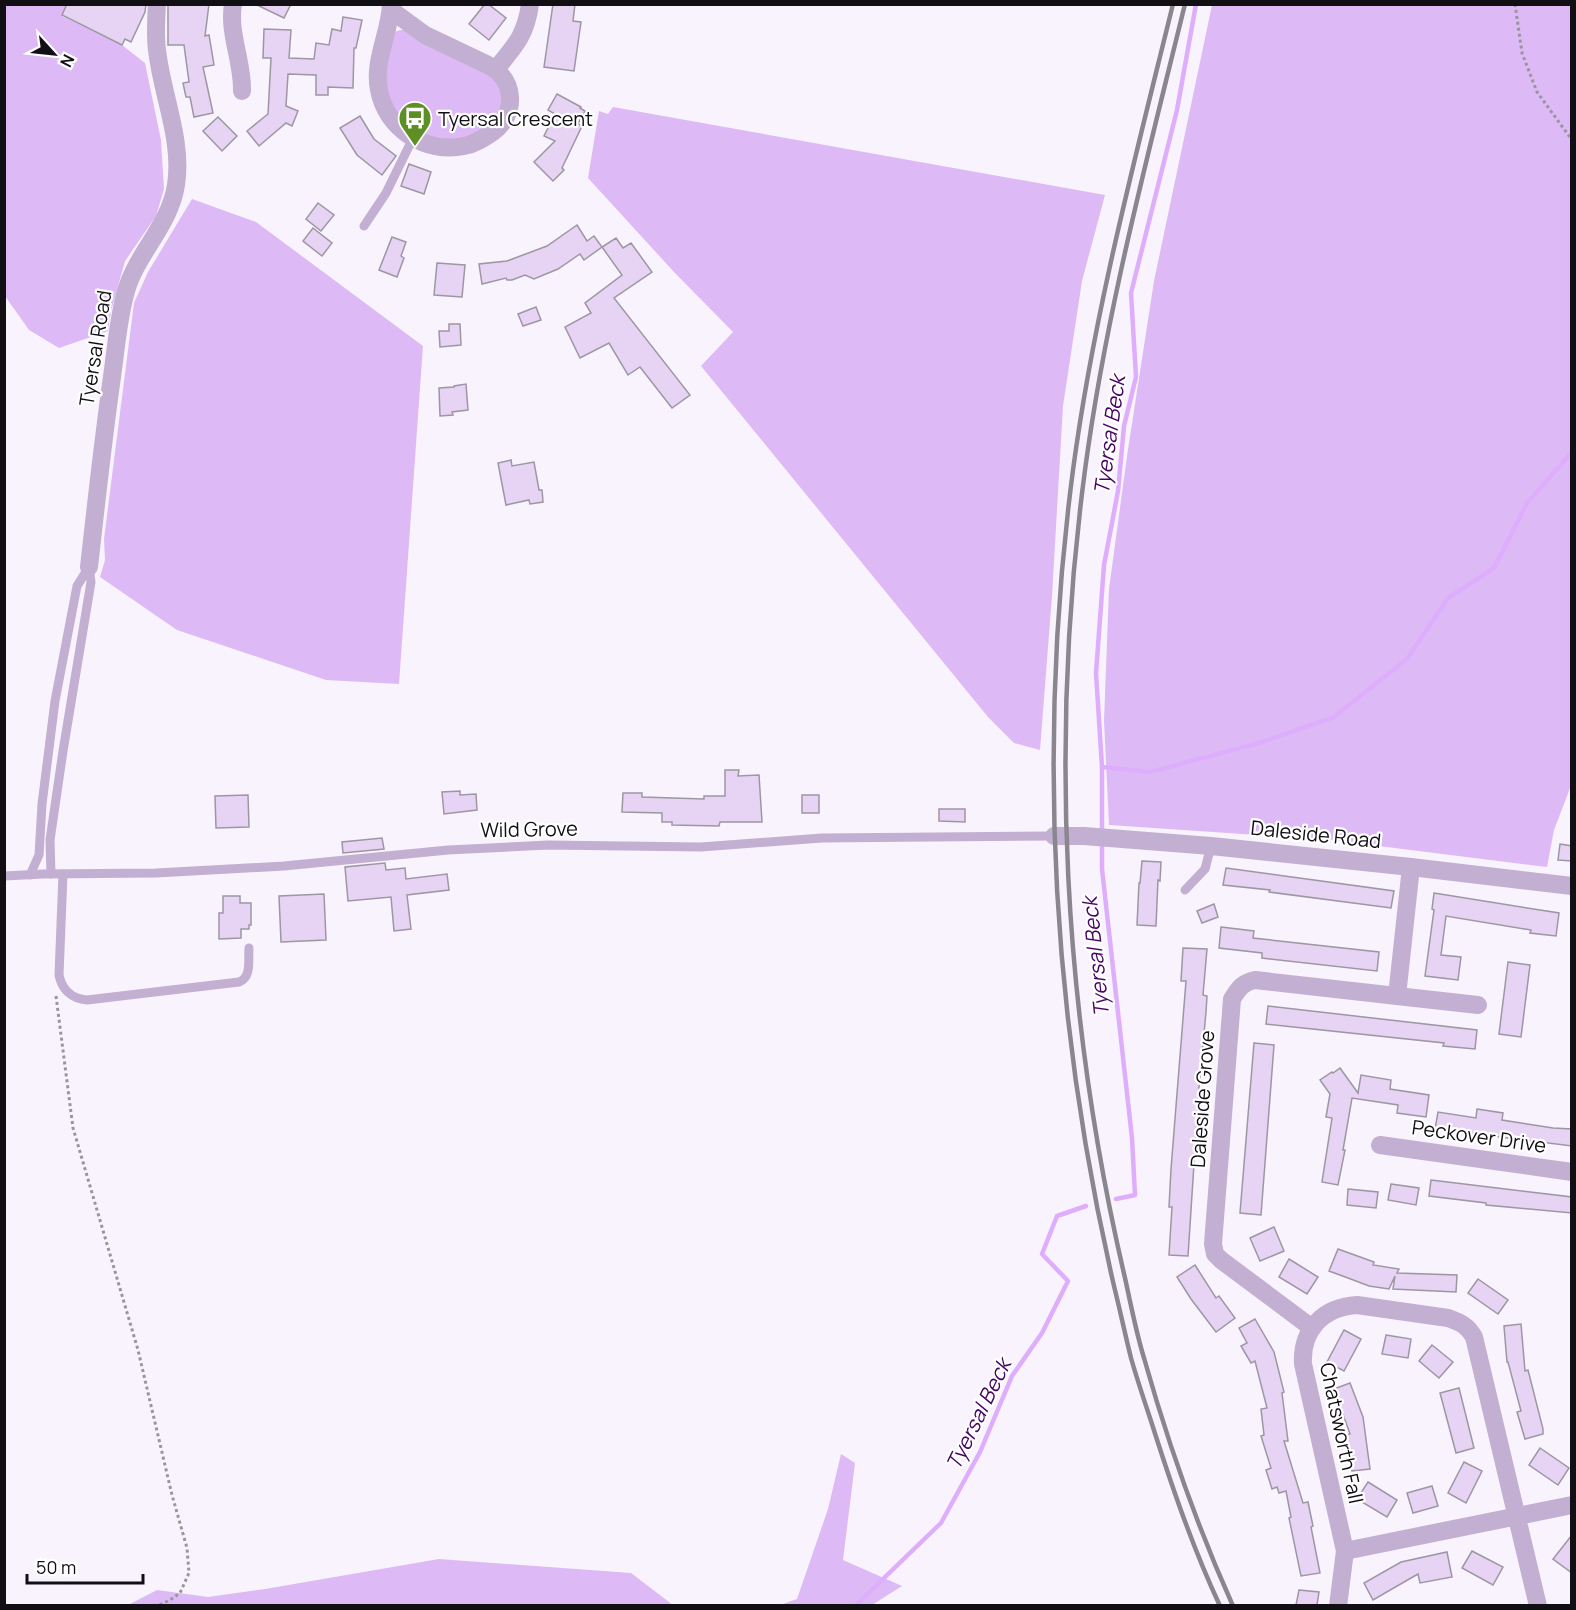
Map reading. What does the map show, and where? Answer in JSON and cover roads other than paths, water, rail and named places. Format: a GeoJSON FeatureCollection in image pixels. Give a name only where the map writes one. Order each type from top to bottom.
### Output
{"type":"FeatureCollection","features":[{"type":"Feature","properties":{"kind":"street","name":"Tyersal Road"},"geometry":{"type":"LineString","coordinates":[[89,567],[106,422],[126,291],[140,258],[168,213],[176,184],[177,154],[157,51],[157,4]]}},
{"type":"Feature","properties":{"kind":"street"},"geometry":{"type":"LineString","coordinates":[[233,4],[232,24],[242,72],[242,91]]}},
{"type":"Feature","properties":{"kind":"street"},"geometry":{"type":"LineString","coordinates":[[496,69],[522,36],[530,4]]}},
{"type":"Feature","properties":{"kind":"street"},"geometry":{"type":"LineString","coordinates":[[391,7],[425,34],[496,69],[503,76],[510,93],[510,103],[504,121],[497,130],[465,146],[444,147],[413,138],[402,131],[387,112],[378,89],[378,65],[391,7]]}},
{"type":"Feature","properties":{"kind":"street","name":"Daleside Road"},"geometry":{"type":"LineString","coordinates":[[1054,836],[1210,846],[1572,886]]}},
{"type":"Feature","properties":{"kind":"street"},"geometry":{"type":"LineString","coordinates":[[1397,996],[1410,867]]}},
{"type":"Feature","properties":{"kind":"street","name":"Daleside Grove"},"geometry":{"type":"LineString","coordinates":[[1312,1328],[1234,1272],[1215,1254],[1213,1244],[1232,999],[1245,982],[1255,980],[1478,1005]]}},
{"type":"Feature","properties":{"kind":"street","name":"Peckover Drive"},"geometry":{"type":"LineString","coordinates":[[1380,1145],[1572,1172]]}},
{"type":"Feature","properties":{"kind":"street"},"geometry":{"type":"LineString","coordinates":[[1312,1328],[1322,1317],[1345,1305],[1448,1318],[1469,1328],[1474,1337],[1538,1605]]}},
{"type":"Feature","properties":{"kind":"street","name":"Chatsworth Fall"},"geometry":{"type":"LineString","coordinates":[[1312,1328],[1302,1354],[1345,1551],[1338,1605]]}},
{"type":"Feature","properties":{"kind":"street"},"geometry":{"type":"LineString","coordinates":[[1345,1551],[1572,1505]]}},
{"type":"Feature","properties":{"kind":"lane"},"geometry":{"type":"LineString","coordinates":[[363,226],[386,193],[413,138]]}},
{"type":"Feature","properties":{"kind":"lane"},"geometry":{"type":"LineString","coordinates":[[30,874],[39,855],[42,804],[55,701],[77,586],[89,567]]}},
{"type":"Feature","properties":{"kind":"lane"},"geometry":{"type":"LineString","coordinates":[[51,874],[50,840],[91,582],[89,567]]}},
{"type":"Feature","properties":{"kind":"lane","name":"Wild Grove"},"geometry":{"type":"LineString","coordinates":[[4,876],[156,873],[272,867],[448,850],[548,845],[701,847],[822,838],[1054,836]]}},
{"type":"Feature","properties":{"kind":"lane"},"geometry":{"type":"LineString","coordinates":[[1185,890],[1205,869],[1210,846]]}},
{"type":"Feature","properties":{"kind":"lane"},"geometry":{"type":"LineString","coordinates":[[63,874],[59,975],[66,990],[75,998],[87,1000],[239,982],[248,976],[249,948]]}},
{"type":"Feature","properties":{"kind":"waterway","name":"Tyersal Beck"},"geometry":{"type":"LineString","coordinates":[[1102,834],[1102,767],[1096,673],[1104,565],[1118,491],[1124,426],[1136,377],[1131,293],[1177,110],[1196,4]]}},
{"type":"Feature","properties":{"kind":"waterway","name":"Tyersal Beck"},"geometry":{"type":"LineString","coordinates":[[1102,767],[1150,772],[1259,743],[1334,717],[1407,659],[1448,598],[1494,568],[1527,503],[1572,452]]}},
{"type":"Feature","properties":{"kind":"waterway","name":"Tyersal Beck"},"geometry":{"type":"LineString","coordinates":[[1102,842],[1102,869],[1132,1138],[1135,1195],[1116,1199]]}},
{"type":"Feature","properties":{"kind":"waterway","name":"Tyersal Beck"},"geometry":{"type":"LineString","coordinates":[[855,1606],[941,1523],[980,1452],[1012,1376],[1042,1333],[1068,1281],[1042,1254],[1057,1216],[1086,1206]]}},
{"type":"Feature","properties":{"kind":"railway"},"geometry":{"type":"LineString","coordinates":[[1173,4],[1104,294],[1073,470],[1062,572],[1056,675],[1054,777],[1057,880],[1064,982],[1076,1084],[1093,1185],[1114,1286],[1131,1358],[1166,1468],[1191,1538],[1220,1606]]}},
{"type":"Feature","properties":{"kind":"railway"},"geometry":{"type":"LineString","coordinates":[[1185,4],[1116,294],[1085,470],[1074,571],[1067,673],[1065,775],[1068,876],[1076,978],[1088,1078],[1104,1179],[1134,1318],[1173,1453],[1195,1515],[1233,1606]]}},
{"type":"Feature","properties":{"kind":"place","name":"Tyersal Crescent"},"geometry":{"type":"Point","coordinates":[415,147]}}]}
